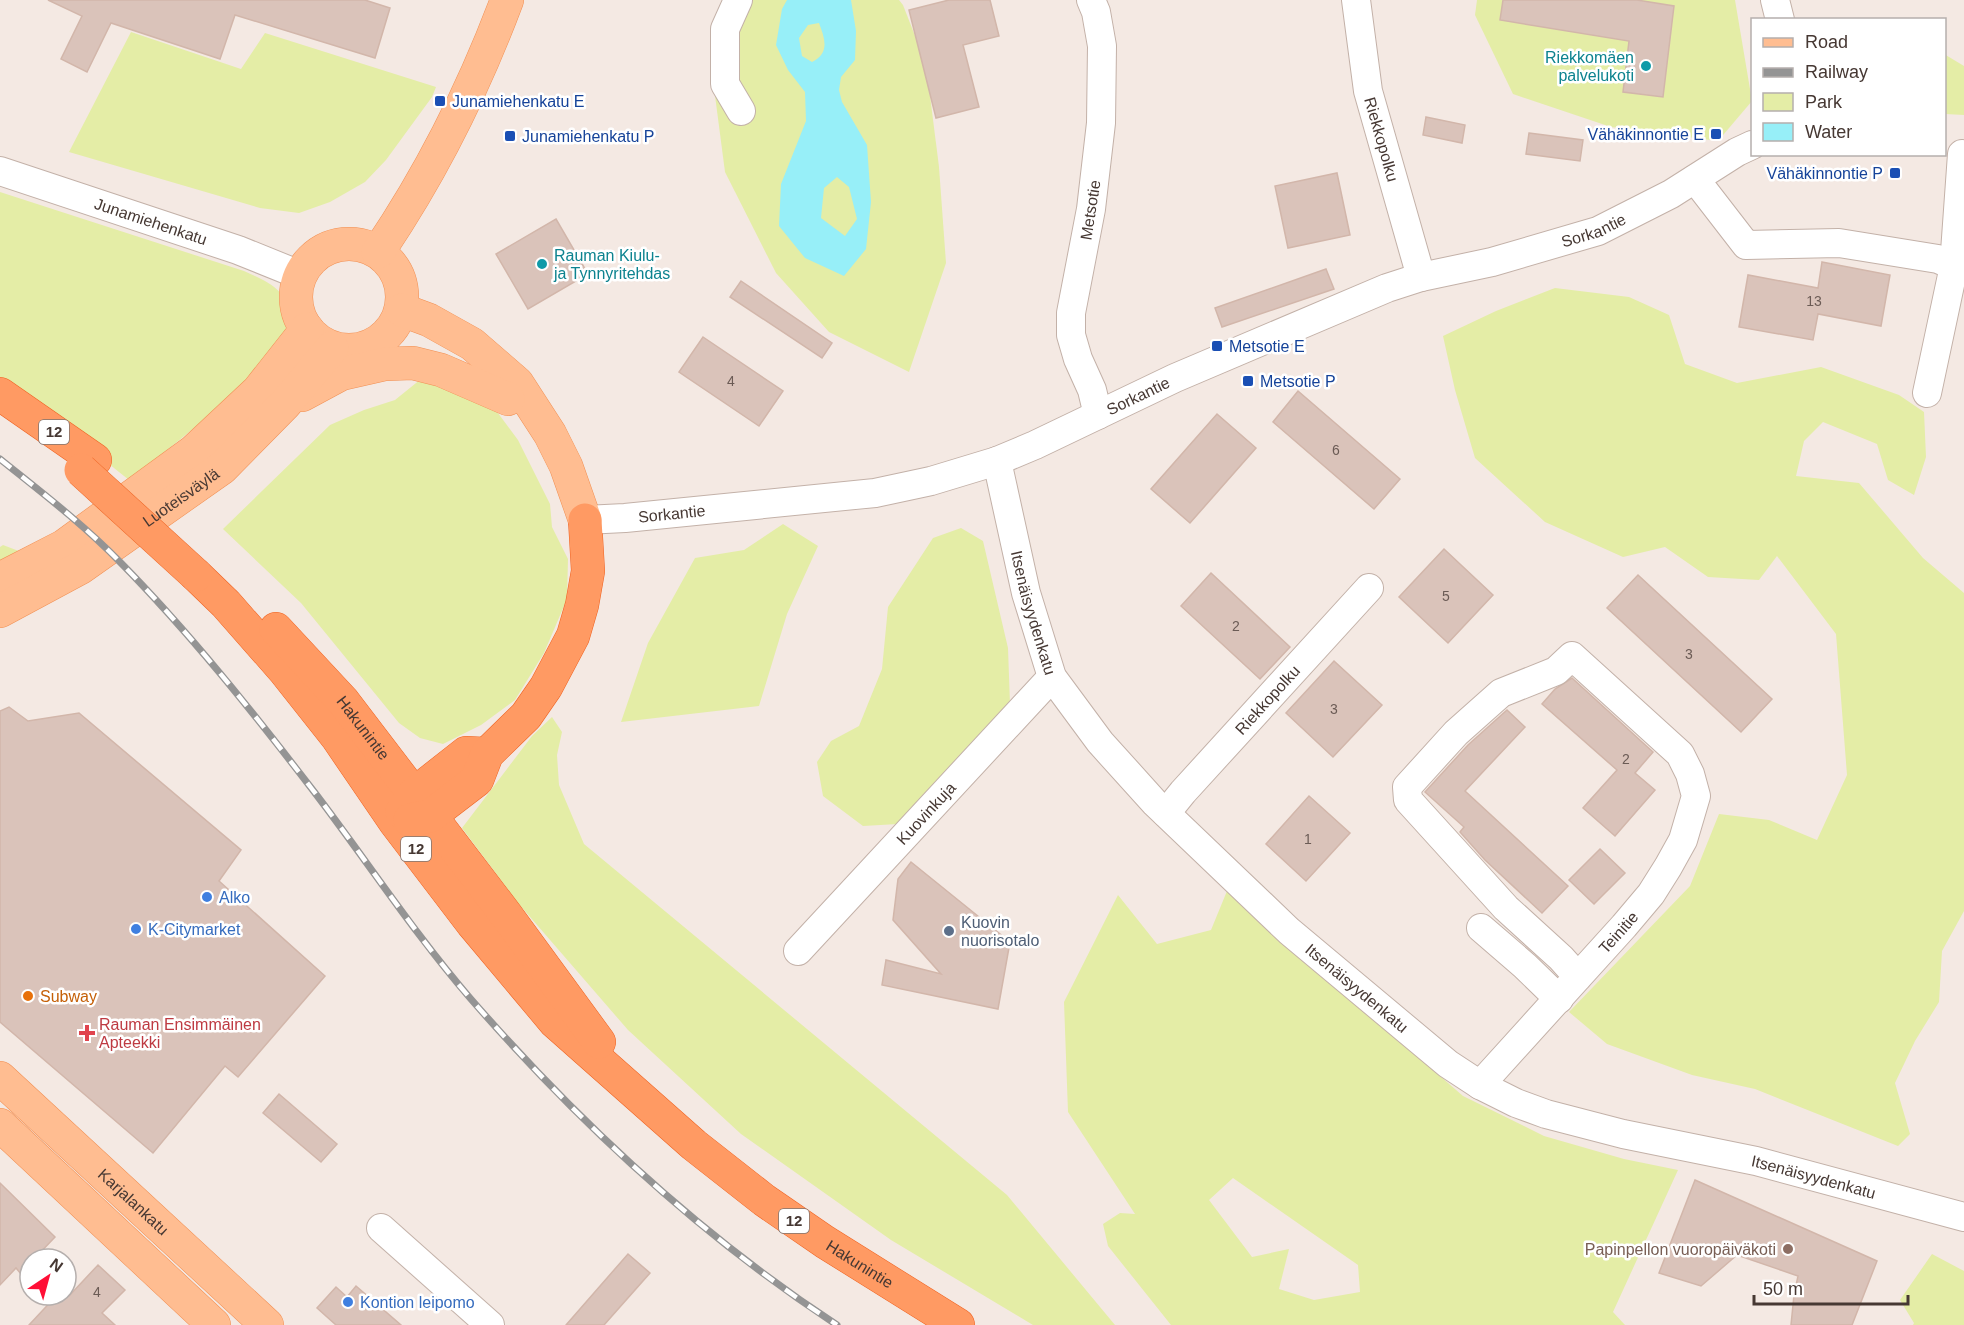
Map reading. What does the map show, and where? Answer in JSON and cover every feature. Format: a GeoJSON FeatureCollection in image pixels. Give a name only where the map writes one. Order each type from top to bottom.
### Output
{"type":"FeatureCollection","features":[{"type":"Feature","properties":{"kind":"highway","name":"Hakunintie"},"geometry":{"type":"LineString","coordinates":[[6,399],[88,465],[203,568],[343,701],[507,916],[586,1025],[653,1109]]}},
{"type":"Feature","properties":{"kind":"highway"},"geometry":{"type":"LineString","coordinates":[[395,822],[422,805],[477,780],[487,754],[526,716],[546,687],[573,636],[582,605],[588,571],[585,520]]}},
{"type":"Feature","properties":{"kind":"highway","name":"Hakunintie"},"geometry":{"type":"LineString","coordinates":[[203,568],[226,604],[284,670],[337,737],[395,822],[472,923],[555,1022],[653,1109],[764,1200],[825,1242],[952,1321]]}},
{"type":"Feature","properties":{"kind":"main road"},"geometry":{"type":"LineString","coordinates":[[378,252],[409,204],[460,111],[507,0]]}},
{"type":"Feature","properties":{"kind":"main road"},"geometry":{"type":"LineString","coordinates":[[345,245],[359,245],[378,252],[398,277],[403,295],[402,310],[389,334],[381,340],[345,350],[320,339],[300,316],[295,296],[300,275],[307,263],[322,252],[345,245]]}},
{"type":"Feature","properties":{"kind":"main road"},"geometry":{"type":"LineString","coordinates":[[402,310],[429,320],[472,344],[517,383],[550,434],[566,466],[585,520]]}},
{"type":"Feature","properties":{"kind":"main road","name":"Luoteisväylä"},"geometry":{"type":"LineString","coordinates":[[0,611],[80,568],[222,468],[285,404],[320,339]]}},
{"type":"Feature","properties":{"kind":"main road","name":"Luoteisväylä"},"geometry":{"type":"LineString","coordinates":[[0,579],[64,546],[194,451],[258,391],[320,339]]}},
{"type":"Feature","properties":{"kind":"main road"},"geometry":{"type":"LineString","coordinates":[[381,340],[421,343],[453,355],[550,434]]}},
{"type":"Feature","properties":{"kind":"main road"},"geometry":{"type":"LineString","coordinates":[[285,404],[341,374],[385,364],[413,363],[441,370],[508,399]]}},
{"type":"Feature","properties":{"kind":"main road","name":"Karjalankatu"},"geometry":{"type":"LineString","coordinates":[[0,1078],[267,1325]]}},
{"type":"Feature","properties":{"kind":"main road"},"geometry":{"type":"LineString","coordinates":[[0,1125],[214,1325]]}},
{"type":"Feature","properties":{"kind":"street"},"geometry":{"type":"LineString","coordinates":[[738,0],[725,28],[725,84],[741,111]]}},
{"type":"Feature","properties":{"kind":"street","name":"Metsotie"},"geometry":{"type":"LineString","coordinates":[[1091,0],[1096,12],[1102,46],[1101,123],[1091,208],[1071,313],[1071,335],[1078,359],[1092,390],[1098,415]]}},
{"type":"Feature","properties":{"kind":"street","name":"Riekkopolku"},"geometry":{"type":"LineString","coordinates":[[1356,0],[1368,91],[1421,277]]}},
{"type":"Feature","properties":{"kind":"street"},"geometry":{"type":"LineString","coordinates":[[1775,0],[1780,18]]}},
{"type":"Feature","properties":{"kind":"street","name":"Sorkantie"},"geometry":{"type":"LineString","coordinates":[[585,520],[875,493],[931,481],[998,461],[1175,378],[1388,288],[1421,277],[1491,262],[1598,231],[1671,194],[1751,145]]}},
{"type":"Feature","properties":{"kind":"street"},"geometry":{"type":"LineString","coordinates":[[1927,393],[1954,266],[1957,153]]}},
{"type":"Feature","properties":{"kind":"street","name":"Junamiehenkatu"},"geometry":{"type":"LineString","coordinates":[[0,171],[238,250],[300,275]]}},
{"type":"Feature","properties":{"kind":"street"},"geometry":{"type":"LineString","coordinates":[[1695,179],[1746,245],[1839,243],[1938,259],[1954,266]]}},
{"type":"Feature","properties":{"kind":"street","name":"Itsenäisyydenkatu"},"geometry":{"type":"LineString","coordinates":[[998,461],[1026,593],[1052,677],[1101,742],[1166,813],[1289,931],[1448,1064],[1480,1085],[1516,1103],[1546,1114],[1623,1134],[1756,1161],[1964,1217]]}},
{"type":"Feature","properties":{"kind":"street","name":"Riekkopolku"},"geometry":{"type":"LineString","coordinates":[[1166,813],[1369,588]]}},
{"type":"Feature","properties":{"kind":"street","name":"Teinitie"},"geometry":{"type":"LineString","coordinates":[[1480,1085],[1578,977],[1651,894],[1683,840],[1696,796],[1690,774],[1680,754],[1572,656],[1556,671],[1502,693],[1456,733],[1407,787],[1408,800],[1506,908],[1561,958],[1578,977]]}},
{"type":"Feature","properties":{"kind":"street","name":"Kuovinkuja"},"geometry":{"type":"LineString","coordinates":[[798,951],[1052,677]]}},
{"type":"Feature","properties":{"kind":"street"},"geometry":{"type":"LineString","coordinates":[[1481,928],[1525,966],[1558,999]]}},
{"type":"Feature","properties":{"kind":"street"},"geometry":{"type":"LineString","coordinates":[[381,1228],[490,1325]]}},
{"type":"Feature","properties":{"kind":"green space"},"geometry":{"type":"Polygon","coordinates":[[[724,0],[899,0],[903,5],[926,64],[939,167],[946,263],[909,372],[829,332],[776,273],[725,172],[711,65],[718,14],[724,0]]]}},
{"type":"Feature","properties":{"kind":"green space"},"geometry":{"type":"Polygon","coordinates":[[[1477,0],[1735,0],[1751,102],[1718,141],[1611,127],[1513,94],[1475,15],[1477,0]]]}},
{"type":"Feature","properties":{"kind":"green space"},"geometry":{"type":"Polygon","coordinates":[[[131,32],[241,69],[265,33],[436,87],[432,97],[386,160],[365,182],[330,202],[299,213],[260,208],[69,152],[131,32]]]}},
{"type":"Feature","properties":{"kind":"green space"},"geometry":{"type":"Polygon","coordinates":[[[1946,55],[1964,66],[1964,115],[1946,114],[1946,55]]]}},
{"type":"Feature","properties":{"kind":"green space"},"geometry":{"type":"Polygon","coordinates":[[[0,192],[244,271],[261,279],[283,295],[287,302],[291,321],[285,337],[269,358],[221,405],[129,480],[0,377],[0,192]]]}},
{"type":"Feature","properties":{"kind":"green space"},"geometry":{"type":"Polygon","coordinates":[[[1555,288],[1629,297],[1669,315],[1685,364],[1737,383],[1821,367],[1899,395],[1924,412],[1926,457],[1914,495],[1888,480],[1877,444],[1823,422],[1804,441],[1796,476],[1859,483],[1923,558],[1964,593],[1964,911],[1942,951],[1939,1002],[1915,1041],[1895,1083],[1910,1134],[1898,1146],[1755,1089],[1692,1075],[1607,1044],[1569,1012],[1690,886],[1719,814],[1769,820],[1817,840],[1847,775],[1836,634],[1777,556],[1759,580],[1708,577],[1665,547],[1623,557],[1545,522],[1475,458],[1455,390],[1443,336],[1496,311],[1555,288]]]}},
{"type":"Feature","properties":{"kind":"green space"},"geometry":{"type":"Polygon","coordinates":[[[421,379],[495,409],[518,440],[550,504],[552,527],[568,559],[567,599],[544,653],[515,700],[481,725],[443,744],[420,738],[399,723],[301,603],[223,529],[330,425],[395,400],[421,379]]]}},
{"type":"Feature","properties":{"kind":"green space"},"geometry":{"type":"Polygon","coordinates":[[[783,524],[818,546],[787,614],[759,706],[621,722],[648,643],[695,558],[744,550],[783,524]]]}},
{"type":"Feature","properties":{"kind":"green space"},"geometry":{"type":"Polygon","coordinates":[[[961,528],[983,541],[1008,648],[1010,704],[898,824],[863,826],[823,796],[817,762],[831,741],[859,726],[882,669],[888,607],[933,538],[961,528]]]}},
{"type":"Feature","properties":{"kind":"green space"},"geometry":{"type":"Polygon","coordinates":[[[3,545],[24,553],[0,565],[0,547],[3,545]]]}},
{"type":"Feature","properties":{"kind":"green space"},"geometry":{"type":"Polygon","coordinates":[[[552,717],[562,732],[557,755],[559,785],[584,844],[1007,1195],[1115,1325],[1033,1325],[891,1240],[741,1134],[628,1030],[518,903],[462,828],[532,736],[552,717]]]}},
{"type":"Feature","properties":{"kind":"green space"},"geometry":{"type":"Polygon","coordinates":[[[1227,891],[1463,1096],[1544,1136],[1624,1159],[1678,1170],[1613,1312],[1625,1325],[1171,1325],[1108,1246],[1103,1224],[1120,1213],[1135,1214],[1068,1112],[1064,1002],[1118,895],[1157,944],[1211,930],[1227,891]],[[1233,1178],[1209,1200],[1252,1257],[1289,1249],[1279,1289],[1314,1300],[1360,1292],[1358,1265],[1233,1178]]]}},
{"type":"Feature","properties":{"kind":"green space"},"geometry":{"type":"Polygon","coordinates":[[[1932,1254],[1964,1271],[1964,1325],[1913,1325],[1914,1323],[1900,1300],[1932,1254]]]}},
{"type":"Feature","properties":{"kind":"water"},"geometry":{"type":"Polygon","coordinates":[[[787,0],[851,0],[856,31],[855,60],[841,77],[839,90],[842,102],[867,145],[871,202],[866,249],[844,276],[805,258],[779,226],[781,184],[806,121],[805,92],[788,70],[776,45],[782,9],[787,0]],[[819,23],[808,25],[799,38],[802,56],[812,62],[824,50],[824,40],[819,23]],[[837,177],[824,188],[821,218],[845,236],[857,219],[849,187],[837,177]]]}},
{"type":"Feature","properties":{"kind":"building"},"geometry":{"type":"Polygon","coordinates":[[[48,0],[365,0],[390,8],[375,58],[235,15],[220,59],[111,23],[87,72],[61,59],[82,16],[48,0]]]}},
{"type":"Feature","properties":{"kind":"building"},"geometry":{"type":"Polygon","coordinates":[[[949,0],[990,0],[999,36],[963,45],[979,107],[936,118],[909,10],[949,0]]]}},
{"type":"Feature","properties":{"kind":"building","name":"Riekkomäen palvelukoti"},"geometry":{"type":"Polygon","coordinates":[[[1503,0],[1637,0],[1674,6],[1663,97],[1623,92],[1629,41],[1500,20],[1503,0]]]}},
{"type":"Feature","properties":{"kind":"building"},"geometry":{"type":"Polygon","coordinates":[[[1426,117],[1465,125],[1462,143],[1423,135],[1426,117]]]}},
{"type":"Feature","properties":{"kind":"building"},"geometry":{"type":"Polygon","coordinates":[[[1529,133],[1583,140],[1580,161],[1526,154],[1529,133]]]}},
{"type":"Feature","properties":{"kind":"building"},"geometry":{"type":"Polygon","coordinates":[[[1337,173],[1350,235],[1288,248],[1275,186],[1337,173]]]}},
{"type":"Feature","properties":{"kind":"building","name":"Rauman Kiulu- ja Tynnyritehdas"},"geometry":{"type":"Polygon","coordinates":[[[556,219],[588,274],[528,309],[496,254],[556,219]]]}},
{"type":"Feature","properties":{"kind":"building"},"geometry":{"type":"Polygon","coordinates":[[[1822,262],[1890,275],[1881,326],[1818,314],[1813,340],[1739,327],[1748,275],[1818,288],[1822,262]]]}},
{"type":"Feature","properties":{"kind":"building"},"geometry":{"type":"Polygon","coordinates":[[[1326,269],[1334,289],[1222,327],[1215,308],[1326,269]]]}},
{"type":"Feature","properties":{"kind":"building"},"geometry":{"type":"Polygon","coordinates":[[[741,281],[832,343],[822,358],[730,297],[741,281]]]}},
{"type":"Feature","properties":{"kind":"building"},"geometry":{"type":"Polygon","coordinates":[[[703,337],[783,391],[759,426],[679,372],[703,337]]]}},
{"type":"Feature","properties":{"kind":"building"},"geometry":{"type":"Polygon","coordinates":[[[1298,391],[1400,479],[1374,509],[1273,422],[1298,391]]]}},
{"type":"Feature","properties":{"kind":"building"},"geometry":{"type":"Polygon","coordinates":[[[1217,414],[1256,448],[1190,523],[1151,489],[1217,414]]]}},
{"type":"Feature","properties":{"kind":"building"},"geometry":{"type":"Polygon","coordinates":[[[1444,549],[1493,595],[1448,643],[1399,597],[1444,549]]]}},
{"type":"Feature","properties":{"kind":"building"},"geometry":{"type":"Polygon","coordinates":[[[1211,573],[1290,647],[1260,679],[1181,606],[1211,573]]]}},
{"type":"Feature","properties":{"kind":"building"},"geometry":{"type":"Polygon","coordinates":[[[1638,575],[1772,699],[1741,732],[1607,608],[1638,575]]]}},
{"type":"Feature","properties":{"kind":"building"},"geometry":{"type":"Polygon","coordinates":[[[1334,661],[1382,705],[1333,757],[1286,713],[1334,661]]]}},
{"type":"Feature","properties":{"kind":"building"},"geometry":{"type":"Polygon","coordinates":[[[1572,678],[1653,752],[1635,773],[1655,790],[1615,836],[1583,808],[1617,770],[1542,704],[1555,689],[1572,678]]]}},
{"type":"Feature","properties":{"kind":"building","name":"K-Citymarket"},"geometry":{"type":"Polygon","coordinates":[[[9,707],[28,721],[79,713],[241,850],[219,881],[325,976],[238,1077],[225,1066],[153,1153],[0,1022],[0,711],[9,707]]]}},
{"type":"Feature","properties":{"kind":"building"},"geometry":{"type":"Polygon","coordinates":[[[1507,710],[1525,727],[1465,791],[1568,886],[1542,913],[1485,860],[1460,832],[1464,827],[1425,792],[1468,745],[1507,710]]]}},
{"type":"Feature","properties":{"kind":"building"},"geometry":{"type":"Polygon","coordinates":[[[1309,796],[1350,833],[1306,881],[1266,844],[1309,796]]]}},
{"type":"Feature","properties":{"kind":"building"},"geometry":{"type":"Polygon","coordinates":[[[1600,849],[1625,873],[1594,904],[1569,880],[1600,849]]]}},
{"type":"Feature","properties":{"kind":"building","name":"Kuovin nuorisotalo"},"geometry":{"type":"Polygon","coordinates":[[[911,862],[1010,942],[998,1009],[882,985],[886,960],[941,974],[893,920],[898,879],[911,862]]]}},
{"type":"Feature","properties":{"kind":"building"},"geometry":{"type":"Polygon","coordinates":[[[279,1094],[337,1144],[321,1162],[263,1113],[279,1094]]]}},
{"type":"Feature","properties":{"kind":"building"},"geometry":{"type":"Polygon","coordinates":[[[1695,1180],[1877,1261],[1852,1325],[1791,1325],[1798,1276],[1737,1255],[1701,1286],[1659,1273],[1695,1180]]]}},
{"type":"Feature","properties":{"kind":"building"},"geometry":{"type":"Polygon","coordinates":[[[0,1183],[55,1237],[45,1247],[18,1247],[18,1270],[16,1268],[0,1285],[0,1183]]]}},
{"type":"Feature","properties":{"kind":"building"},"geometry":{"type":"Polygon","coordinates":[[[628,1254],[650,1273],[604,1325],[566,1325],[628,1254]]]}},
{"type":"Feature","properties":{"kind":"building"},"geometry":{"type":"Polygon","coordinates":[[[98,1265],[125,1290],[102,1313],[115,1325],[29,1325],[46,1307],[78,1307],[78,1286],[98,1265]]]}},
{"type":"Feature","properties":{"kind":"building","name":"Kontion leipomo"},"geometry":{"type":"Polygon","coordinates":[[[356,1286],[401,1325],[336,1325],[317,1308],[336,1287],[347,1297],[356,1286]]]}},
{"type":"Feature","properties":{"kind":"railway"},"geometry":{"type":"LineString","coordinates":[[0,459],[91,535],[171,616],[219,672],[332,815],[449,973],[554,1089],[597,1132],[689,1215],[786,1290],[837,1325]]}},
{"type":"Feature","properties":{"kind":"place","name":"Riekkomäen palvelukoti"},"geometry":{"type":"Point","coordinates":[1646,66]}},
{"type":"Feature","properties":{"kind":"place","name":"Junamiehenkatu E"},"geometry":{"type":"Point","coordinates":[440,101]}},
{"type":"Feature","properties":{"kind":"place","name":"Vähäkinnontie E"},"geometry":{"type":"Point","coordinates":[1716,134]}},
{"type":"Feature","properties":{"kind":"place","name":"Junamiehenkatu P"},"geometry":{"type":"Point","coordinates":[510,136]}},
{"type":"Feature","properties":{"kind":"place","name":"Vähäkinnontie P"},"geometry":{"type":"Point","coordinates":[1895,173]}},
{"type":"Feature","properties":{"kind":"place","name":"Rauman Kiulu- ja Tynnyritehdas"},"geometry":{"type":"Point","coordinates":[542,264]}},
{"type":"Feature","properties":{"kind":"place","name":"Metsotie E"},"geometry":{"type":"Point","coordinates":[1217,346]}},
{"type":"Feature","properties":{"kind":"place","name":"Metsotie P"},"geometry":{"type":"Point","coordinates":[1248,381]}},
{"type":"Feature","properties":{"kind":"place","name":"Alko"},"geometry":{"type":"Point","coordinates":[207,897]}},
{"type":"Feature","properties":{"kind":"place","name":"K-Citymarket"},"geometry":{"type":"Point","coordinates":[136,929]}},
{"type":"Feature","properties":{"kind":"place","name":"Kuovin nuorisotalo"},"geometry":{"type":"Point","coordinates":[949,931]}},
{"type":"Feature","properties":{"kind":"place","name":"Subway"},"geometry":{"type":"Point","coordinates":[28,996]}},
{"type":"Feature","properties":{"kind":"place","name":"Rauman Ensimmäinen Apteekki"},"geometry":{"type":"Point","coordinates":[87,1033]}},
{"type":"Feature","properties":{"kind":"place","name":"Papinpellon vuoropäiväkoti"},"geometry":{"type":"Point","coordinates":[1788,1249]}},
{"type":"Feature","properties":{"kind":"place","name":"Kontion leipomo"},"geometry":{"type":"Point","coordinates":[348,1302]}}]}
